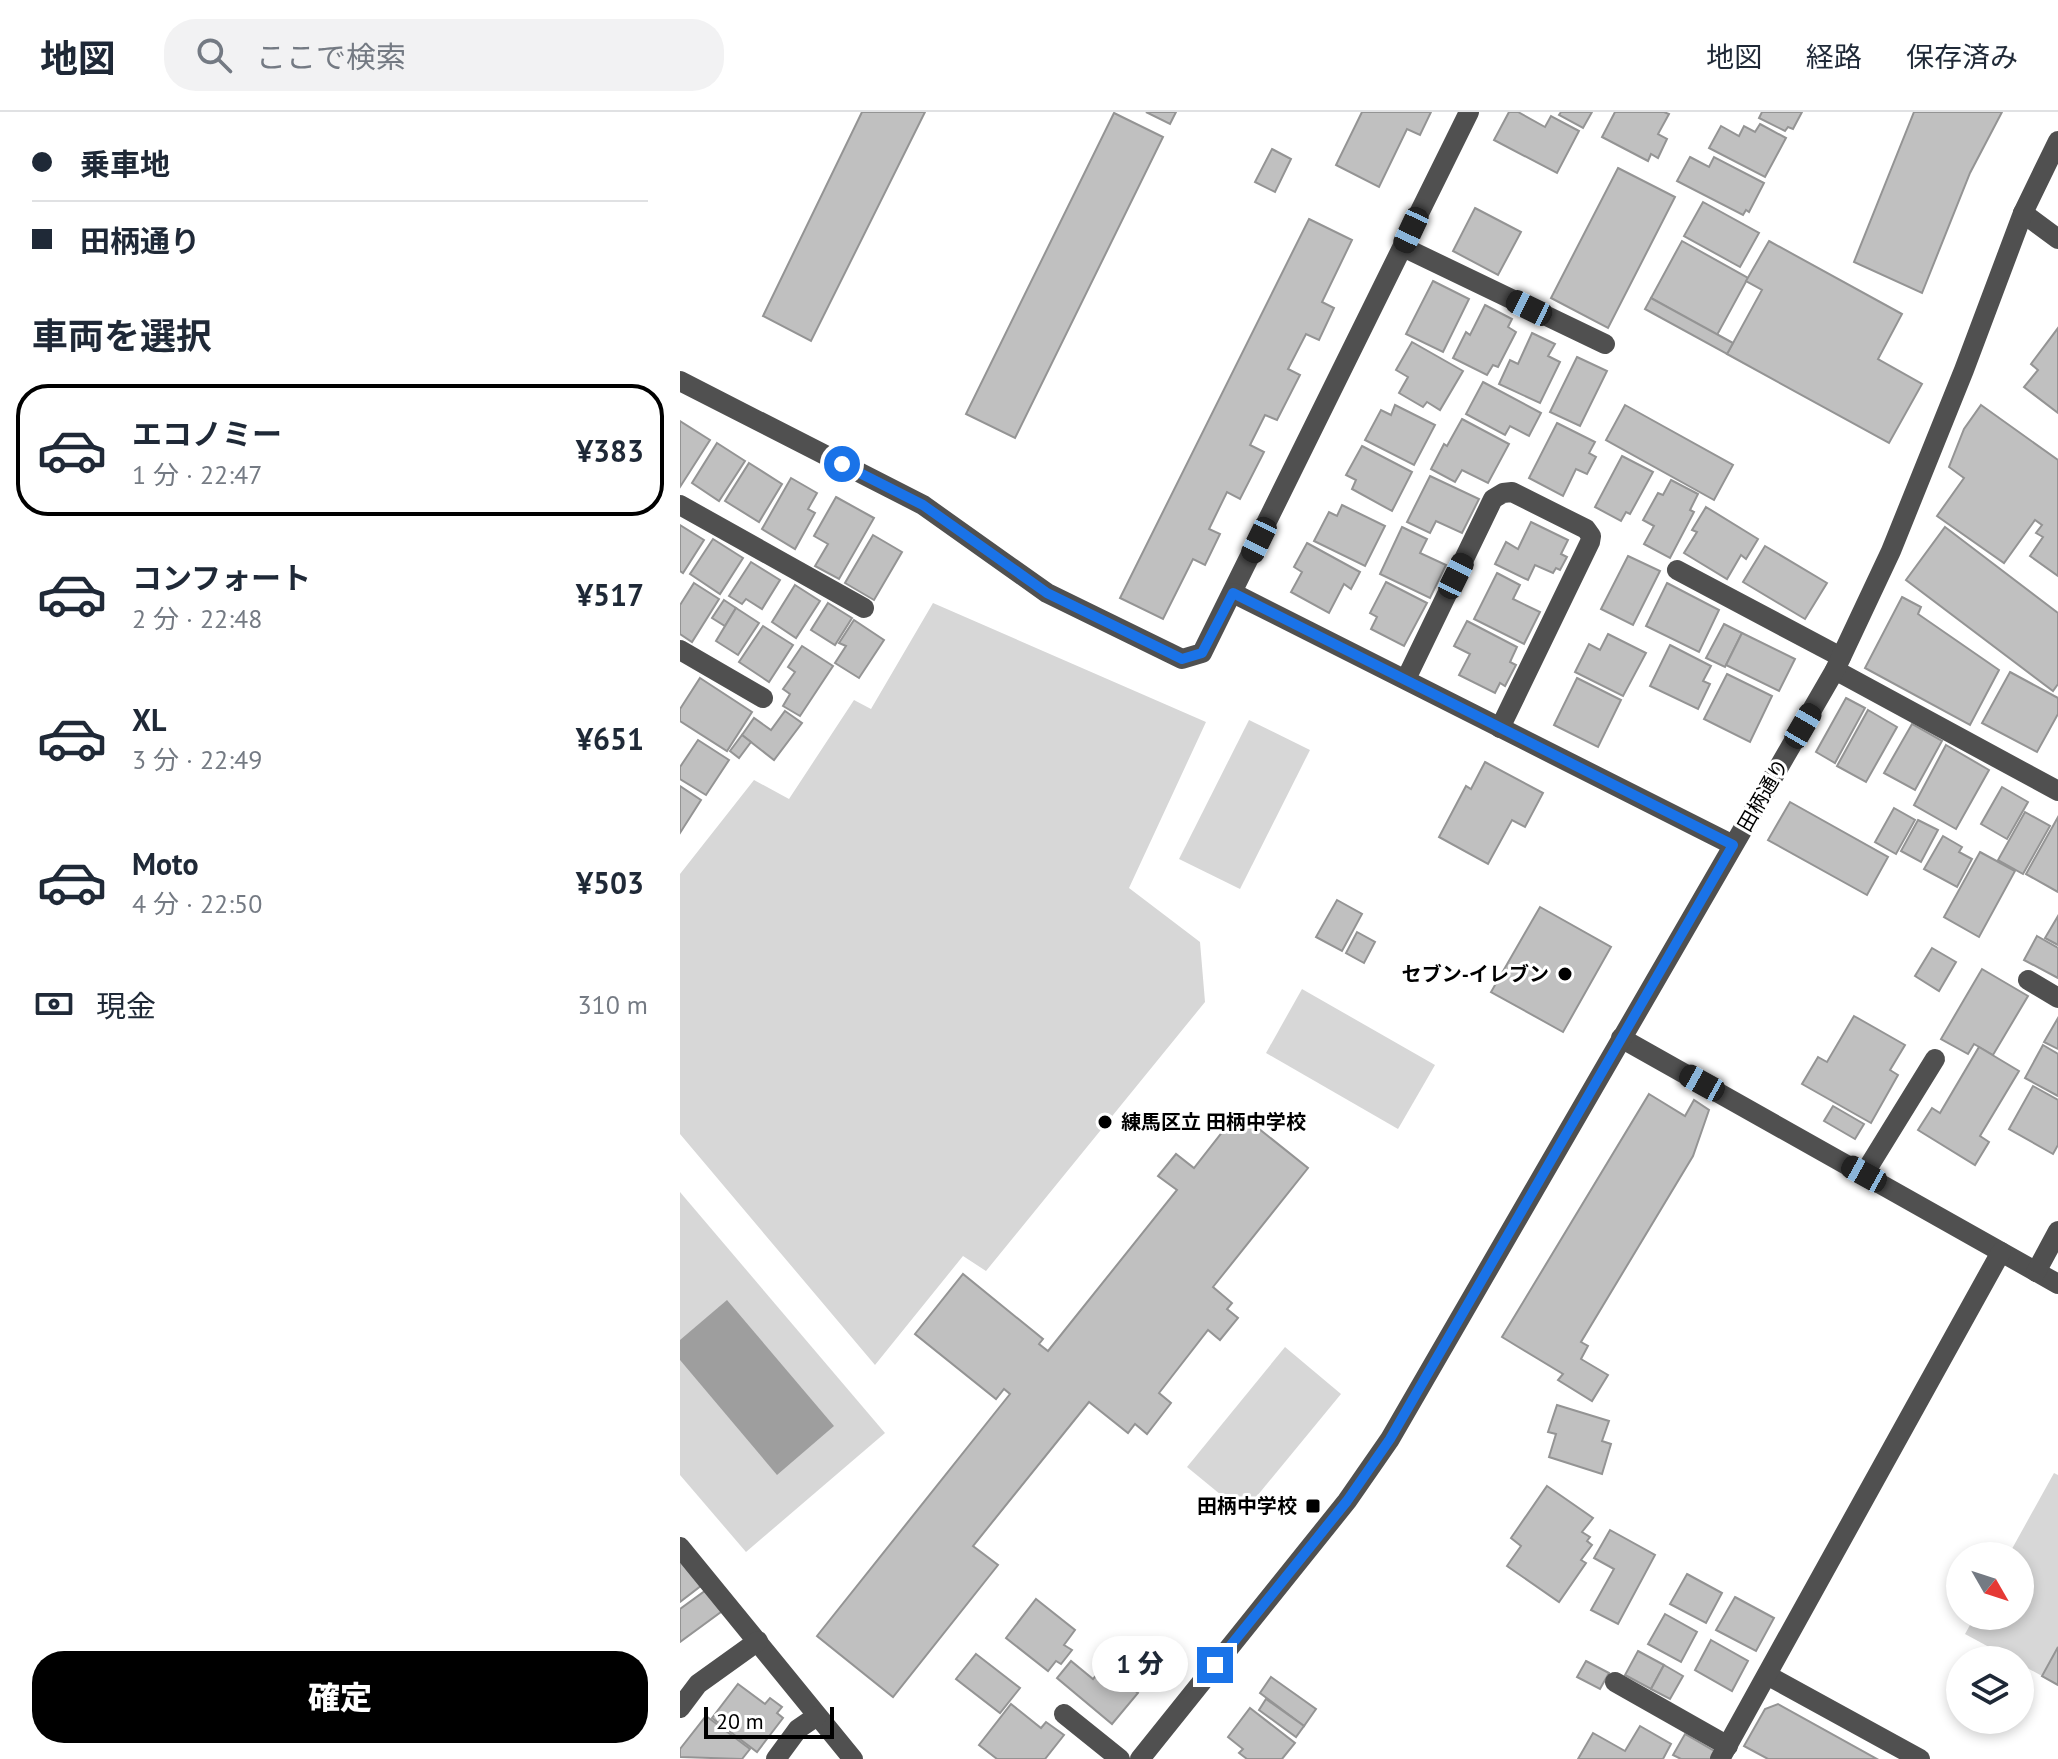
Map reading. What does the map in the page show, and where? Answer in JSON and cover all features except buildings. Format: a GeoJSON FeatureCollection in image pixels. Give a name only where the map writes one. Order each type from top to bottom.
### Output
{"type":"FeatureCollection","features":[{"type":"Feature","properties":{"kind":"street"},"geometry":{"type":"LineString","coordinates":[[680,381],[923,505],[1047,593],[1182,659],[1202,653],[1469,112]]}},
{"type":"Feature","properties":{"kind":"street","name":"田柄通り"},"geometry":{"type":"LineString","coordinates":[[1140,1759],[1373,1466],[1838,664],[1891,551],[2023,213],[2058,141]]}},
{"type":"Feature","properties":{"kind":"street"},"geometry":{"type":"LineString","coordinates":[[2023,213],[2058,239]]}},
{"type":"Feature","properties":{"kind":"street"},"geometry":{"type":"LineString","coordinates":[[1403,247],[1605,344]]}},
{"type":"Feature","properties":{"kind":"street"},"geometry":{"type":"LineString","coordinates":[[1406,679],[1493,499],[1512,492],[1586,529],[1591,536],[1590,542],[1500,728]]}},
{"type":"Feature","properties":{"kind":"street"},"geometry":{"type":"LineString","coordinates":[[680,505],[864,608]]}},
{"type":"Feature","properties":{"kind":"street"},"geometry":{"type":"LineString","coordinates":[[1677,570],[2057,787]]}},
{"type":"Feature","properties":{"kind":"street"},"geometry":{"type":"LineString","coordinates":[[1233,593],[1733,845]]}},
{"type":"Feature","properties":{"kind":"street"},"geometry":{"type":"LineString","coordinates":[[680,650],[763,698]]}},
{"type":"Feature","properties":{"kind":"street"},"geometry":{"type":"LineString","coordinates":[[2028,980],[2058,998]]}},
{"type":"Feature","properties":{"kind":"street"},"geometry":{"type":"LineString","coordinates":[[1621,1038],[2058,1284]]}},
{"type":"Feature","properties":{"kind":"street"},"geometry":{"type":"LineString","coordinates":[[1864,1174],[1935,1059]]}},
{"type":"Feature","properties":{"kind":"street"},"geometry":{"type":"LineString","coordinates":[[2036,1272],[2058,1231]]}},
{"type":"Feature","properties":{"kind":"street"},"geometry":{"type":"LineString","coordinates":[[1615,1682],[1724,1752],[2001,1252]]}},
{"type":"Feature","properties":{"kind":"street"},"geometry":{"type":"LineString","coordinates":[[680,1547],[853,1759]]}},
{"type":"Feature","properties":{"kind":"street"},"geometry":{"type":"LineString","coordinates":[[680,1708],[698,1684],[758,1641]]}},
{"type":"Feature","properties":{"kind":"street"},"geometry":{"type":"LineString","coordinates":[[1767,1675],[1920,1759]]}},
{"type":"Feature","properties":{"kind":"street"},"geometry":{"type":"LineString","coordinates":[[1064,1714],[1120,1759]]}},
{"type":"Feature","properties":{"kind":"street"},"geometry":{"type":"LineString","coordinates":[[776,1759],[798,1729],[817,1716]]}},
{"type":"Feature","properties":{"kind":"shaded area"},"geometry":{"type":"Polygon","coordinates":[[[933,603],[1206,722],[1129,888],[1200,942],[1205,1002],[986,1271],[963,1256],[875,1365],[680,1134],[680,874],[754,780],[789,799],[854,700],[871,709],[933,603]]]}},
{"type":"Feature","properties":{"kind":"shaded area"},"geometry":{"type":"Polygon","coordinates":[[[1249,720],[1310,750],[1240,889],[1179,859],[1249,720]]]}},
{"type":"Feature","properties":{"kind":"shaded area"},"geometry":{"type":"Polygon","coordinates":[[[1302,989],[1435,1065],[1398,1129],[1266,1053],[1302,989]]]}},
{"type":"Feature","properties":{"kind":"shaded area"},"geometry":{"type":"Polygon","coordinates":[[[680,1192],[885,1433],[746,1552],[680,1475],[680,1192]]]}},
{"type":"Feature","properties":{"kind":"shaded area"},"geometry":{"type":"Polygon","coordinates":[[[727,1300],[834,1426],[777,1475],[680,1360],[680,1340],[727,1300]]]}},
{"type":"Feature","properties":{"kind":"shaded area"},"geometry":{"type":"Polygon","coordinates":[[[1285,1347],[1341,1394],[1243,1513],[1187,1467],[1285,1347]]]}},
{"type":"Feature","properties":{"kind":"shaded area"},"geometry":{"type":"Polygon","coordinates":[[[2054,1473],[2058,1475],[2058,1647],[2042,1676],[2034,1672],[2034,1646],[1987,1646],[1965,1634],[1967,1630],[2034,1630],[2034,1542],[2016,1542],[2054,1473]]]}},
{"type":"Feature","properties":{"kind":"place","name":"セブン-イレブン"},"geometry":{"type":"Point","coordinates":[1565,974]}},
{"type":"Feature","properties":{"kind":"place","name":"練馬区立 田柄中学校"},"geometry":{"type":"Point","coordinates":[1105,1122]}},
{"type":"Feature","properties":{"kind":"place","name":"田柄中学校"},"geometry":{"type":"Point","coordinates":[1313,1506]}},
{"type":"Feature","properties":{"kind":"route"},"geometry":{"type":"LineString","coordinates":[[842,464],[923,505],[1047,593],[1182,659],[1202,653],[1233,593],[1733,845],[1373,1466],[1215,1665]]}}]}
